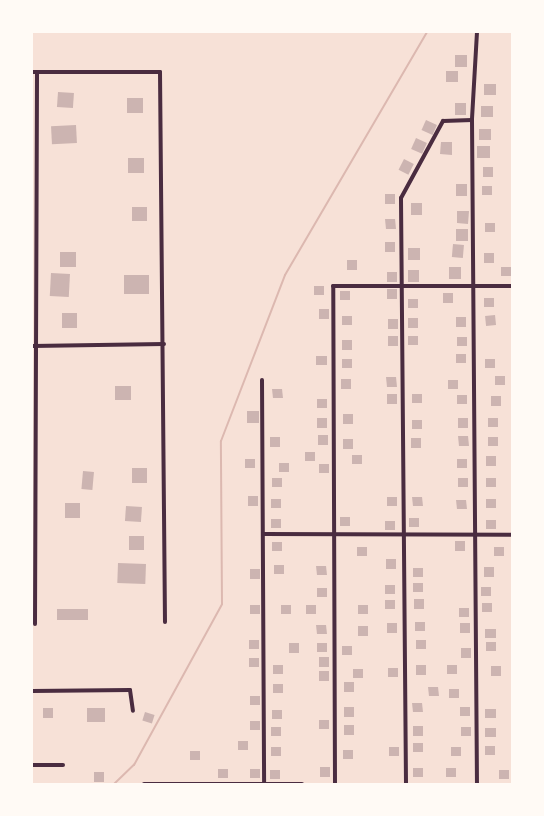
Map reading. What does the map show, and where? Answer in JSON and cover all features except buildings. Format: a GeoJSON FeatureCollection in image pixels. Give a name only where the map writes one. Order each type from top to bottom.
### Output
{"type":"FeatureCollection","features":[{"type":"Feature","properties":{"kind":"street"},"geometry":{"type":"LineString","coordinates":[[477,32],[472,120],[473,537],[477,784]]}},
{"type":"Feature","properties":{"kind":"street"},"geometry":{"type":"LineString","coordinates":[[32,72],[159,72],[164,344],[165,622]]}},
{"type":"Feature","properties":{"kind":"street"},"geometry":{"type":"LineString","coordinates":[[35,624],[37,72]]}},
{"type":"Feature","properties":{"kind":"street"},"geometry":{"type":"LineString","coordinates":[[406,784],[402,536],[401,198],[443,121],[472,120]]}},
{"type":"Feature","properties":{"kind":"street"},"geometry":{"type":"LineString","coordinates":[[335,784],[333,286],[513,286]]}},
{"type":"Feature","properties":{"kind":"street"},"geometry":{"type":"LineString","coordinates":[[32,346],[164,344]]}},
{"type":"Feature","properties":{"kind":"street"},"geometry":{"type":"LineString","coordinates":[[262,380],[264,784]]}},
{"type":"Feature","properties":{"kind":"street"},"geometry":{"type":"LineString","coordinates":[[264,534],[513,536]]}},
{"type":"Feature","properties":{"kind":"street"},"geometry":{"type":"LineString","coordinates":[[32,691],[130,690],[133,711]]}},
{"type":"Feature","properties":{"kind":"street"},"geometry":{"type":"LineString","coordinates":[[32,765],[63,765]]}},
{"type":"Feature","properties":{"kind":"street"},"geometry":{"type":"LineString","coordinates":[[144,784],[302,784]]}},
{"type":"Feature","properties":{"kind":"waterway"},"geometry":{"type":"LineString","coordinates":[[114,784],[134,765],[222,604],[221,441],[285,275],[427,32]]}}]}
